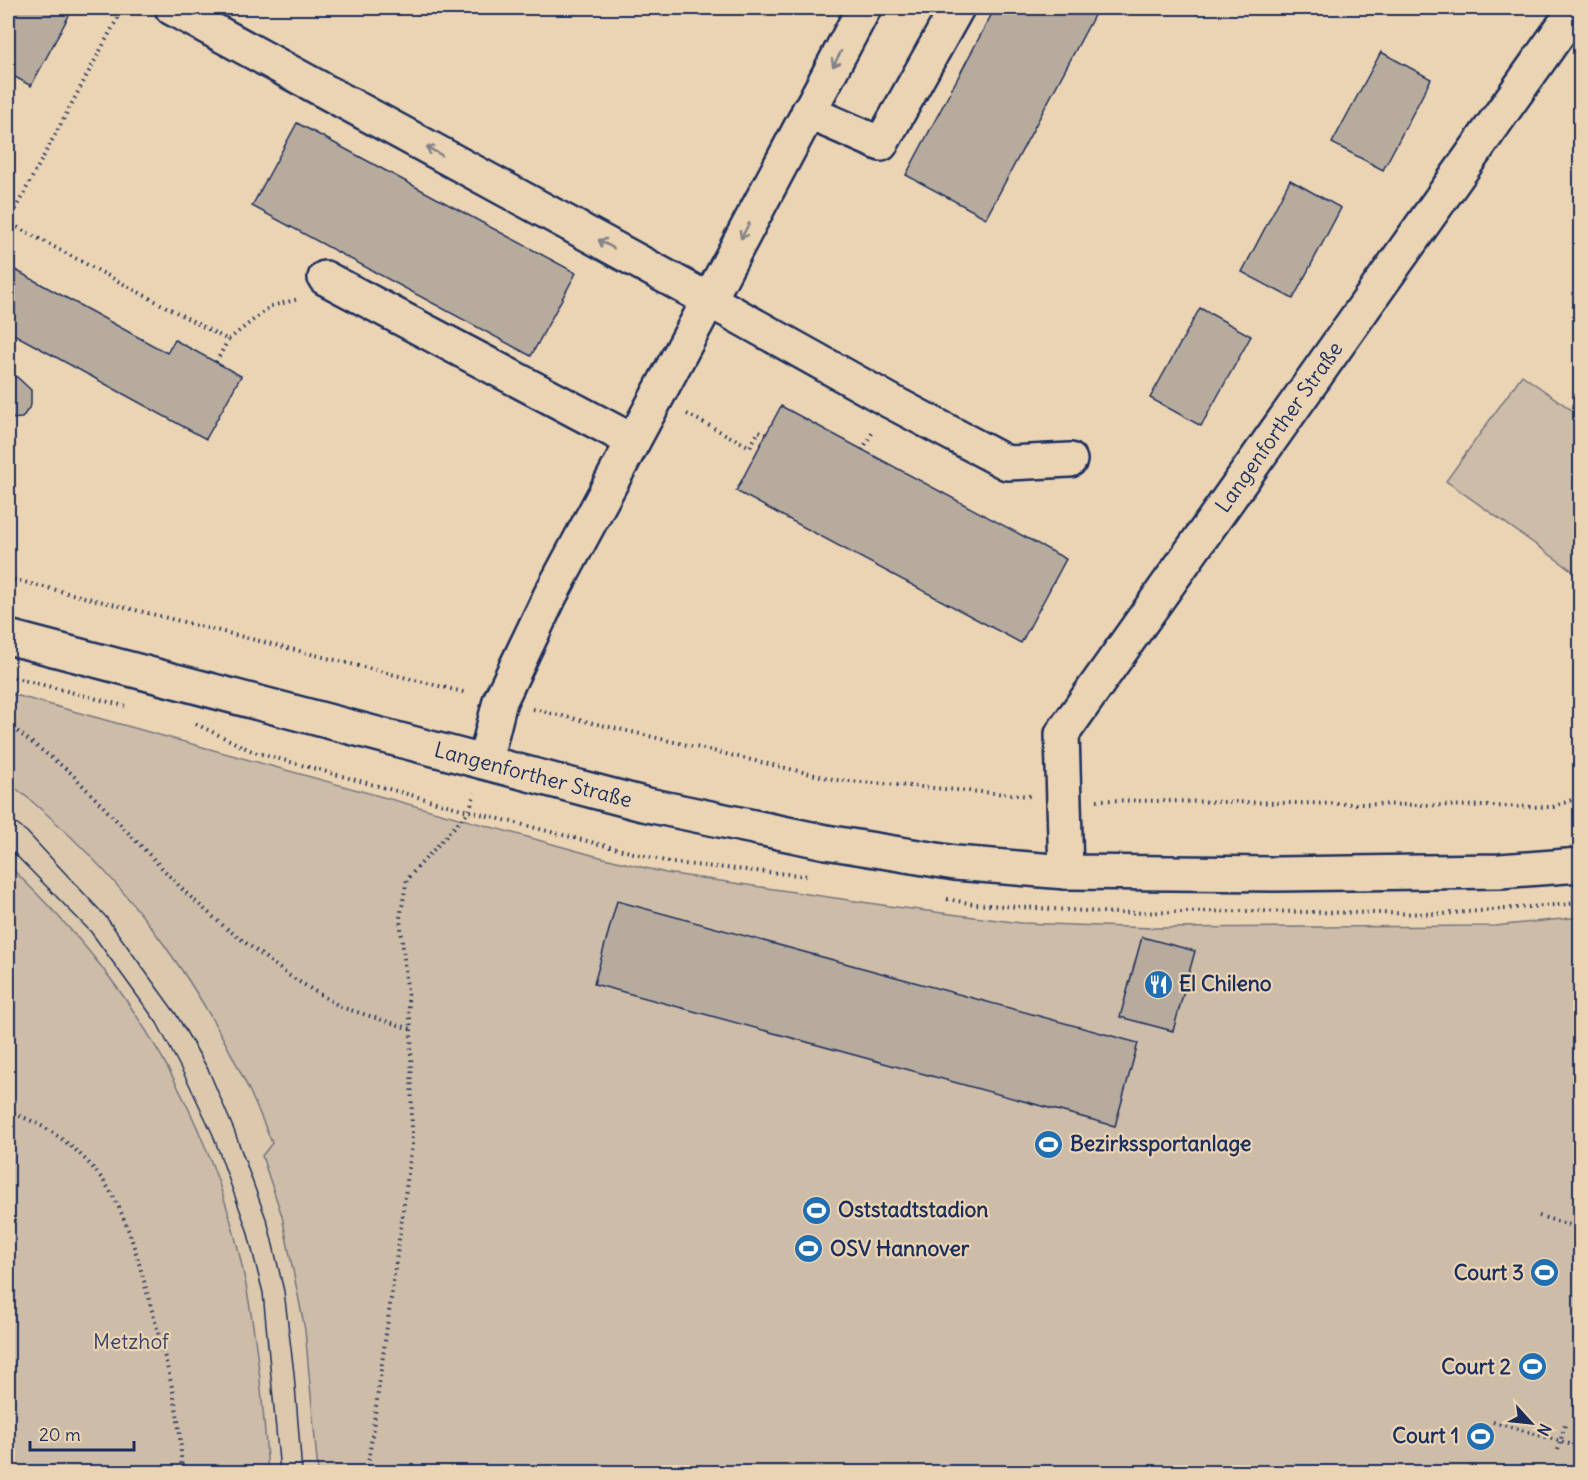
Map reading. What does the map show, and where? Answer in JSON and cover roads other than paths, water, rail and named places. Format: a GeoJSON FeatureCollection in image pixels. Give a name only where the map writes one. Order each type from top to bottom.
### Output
{"type":"FeatureCollection","features":[{"type":"Feature","properties":{"kind":"main road"},"geometry":{"type":"LineString","coordinates":[[172,8],[1007,463],[1070,460]]}},
{"type":"Feature","properties":{"kind":"main road"},"geometry":{"type":"LineString","coordinates":[[485,761],[500,701],[550,596],[864,8]]}},
{"type":"Feature","properties":{"kind":"main road"},"geometry":{"type":"LineString","coordinates":[[808,112],[881,144],[957,8]]}},
{"type":"Feature","properties":{"kind":"main road","name":"Langenforther Straße"},"geometry":{"type":"LineString","coordinates":[[1066,872],[1062,734],[1576,8]]}},
{"type":"Feature","properties":{"kind":"main road"},"geometry":{"type":"LineString","coordinates":[[325,278],[633,441]]}},
{"type":"Feature","properties":{"kind":"main road","name":"Langenforther Straße"},"geometry":{"type":"LineString","coordinates":[[8,637],[643,804],[826,842],[955,863],[1066,872],[1276,874],[1500,871],[1581,865]]}},
{"type":"Feature","properties":{"kind":"tram line"},"geometry":{"type":"LineString","coordinates":[[8,818],[27,832],[106,917],[176,1014],[209,1071],[234,1130],[268,1224],[284,1291],[294,1373],[302,1472]]}},
{"type":"Feature","properties":{"kind":"tram line"},"geometry":{"type":"LineString","coordinates":[[8,847],[91,932],[157,1023],[213,1135],[247,1230],[263,1293],[280,1472]]}},
{"type":"Feature","properties":{"kind":"place","name":"El Chileno"},"geometry":{"type":"Point","coordinates":[1158,984]}},
{"type":"Feature","properties":{"kind":"place","name":"Bezirkssportanlage"},"geometry":{"type":"Point","coordinates":[1049,1144]}},
{"type":"Feature","properties":{"kind":"place","name":"Oststadtstadion"},"geometry":{"type":"Point","coordinates":[817,1210]}},
{"type":"Feature","properties":{"kind":"place","name":"OSV Hannover"},"geometry":{"type":"Point","coordinates":[809,1249]}},
{"type":"Feature","properties":{"kind":"place","name":"Court 3"},"geometry":{"type":"Point","coordinates":[1545,1273]}},
{"type":"Feature","properties":{"kind":"place","name":"Court 2"},"geometry":{"type":"Point","coordinates":[1532,1367]}},
{"type":"Feature","properties":{"kind":"place","name":"Court 1"},"geometry":{"type":"Point","coordinates":[1480,1436]}},
{"type":"Feature","properties":{"kind":"park label","name":"Metzhof"},"geometry":{"type":"Point","coordinates":[131,1342]}}]}
